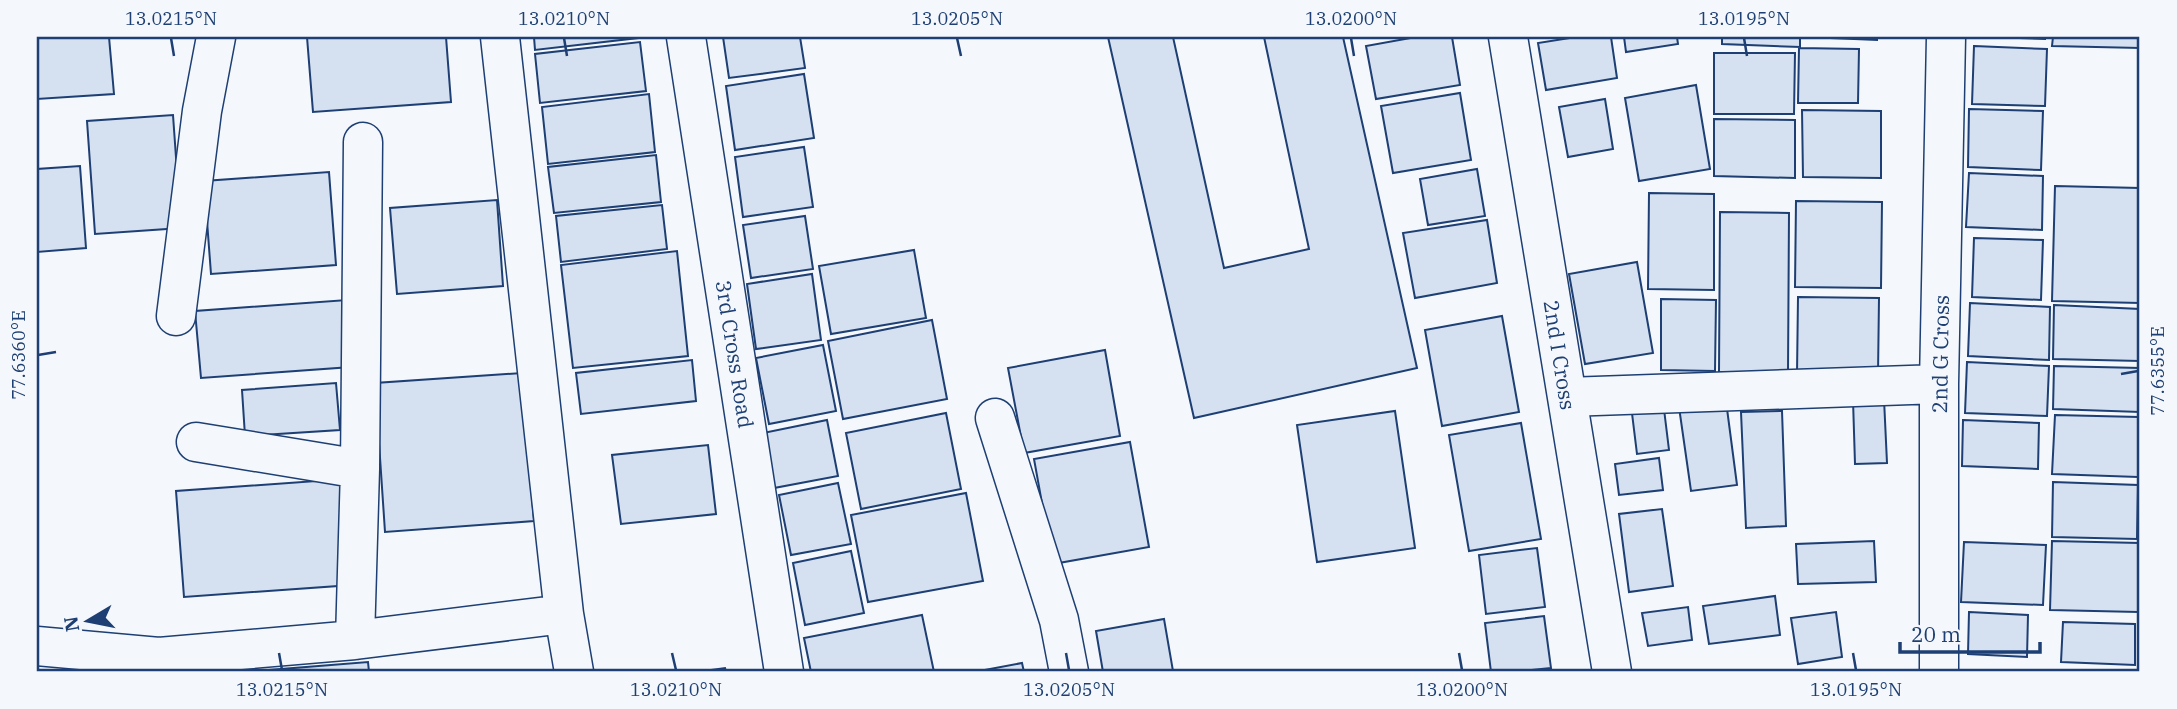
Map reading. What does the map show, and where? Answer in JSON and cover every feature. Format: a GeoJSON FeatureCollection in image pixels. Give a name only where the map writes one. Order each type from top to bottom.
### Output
{"type":"FeatureCollection","features":[{"type":"Feature","properties":{"kind":"street"},"geometry":{"type":"LineString","coordinates":[[176,316],[202,111],[216,37]]}},
{"type":"Feature","properties":{"kind":"street"},"geometry":{"type":"LineString","coordinates":[[500,37],[564,614],[574,672]]}},
{"type":"Feature","properties":{"kind":"street","name":"3rd Cross Road"},"geometry":{"type":"LineString","coordinates":[[686,37],[784,672]]}},
{"type":"Feature","properties":{"kind":"street","name":"2nd I Cross"},"geometry":{"type":"LineString","coordinates":[[1507,37],[1612,672]]}},
{"type":"Feature","properties":{"kind":"street","name":"2nd G Cross"},"geometry":{"type":"LineString","coordinates":[[1939,672],[1939,384],[1946,37]]}},
{"type":"Feature","properties":{"kind":"street"},"geometry":{"type":"LineString","coordinates":[[355,640],[360,469],[363,142]]}},
{"type":"Feature","properties":{"kind":"street"},"geometry":{"type":"LineString","coordinates":[[1567,397],[1939,384]]}},
{"type":"Feature","properties":{"kind":"street"},"geometry":{"type":"LineString","coordinates":[[995,418],[1059,620],[1069,672]]}},
{"type":"Feature","properties":{"kind":"street"},"geometry":{"type":"LineString","coordinates":[[196,442],[360,469]]}},
{"type":"Feature","properties":{"kind":"street"},"geometry":{"type":"LineString","coordinates":[[37,646],[159,657],[254,661],[355,640],[564,614]]}},
{"type":"Feature","properties":{"kind":"building"},"geometry":{"type":"Polygon","coordinates":[[[37,37],[109,37],[114,94],[37,99],[37,37]]]}},
{"type":"Feature","properties":{"kind":"building"},"geometry":{"type":"Polygon","coordinates":[[[307,37],[446,37],[451,102],[313,112],[307,37]]]}},
{"type":"Feature","properties":{"kind":"building"},"geometry":{"type":"Polygon","coordinates":[[[534,37],[638,37],[638,38],[535,50],[534,37]]]}},
{"type":"Feature","properties":{"kind":"building"},"geometry":{"type":"Polygon","coordinates":[[[723,37],[800,37],[805,68],[729,78],[723,37]]]}},
{"type":"Feature","properties":{"kind":"building"},"geometry":{"type":"Polygon","coordinates":[[[1108,37],[1173,37],[1224,268],[1309,249],[1264,37],[1343,37],[1417,368],[1194,418],[1108,37]]]}},
{"type":"Feature","properties":{"kind":"building"},"geometry":{"type":"Polygon","coordinates":[[[1416,37],[1452,37],[1460,85],[1376,99],[1366,46],[1416,37]]]}},
{"type":"Feature","properties":{"kind":"building"},"geometry":{"type":"Polygon","coordinates":[[[1576,37],[1611,37],[1617,78],[1546,90],[1538,43],[1576,37]]]}},
{"type":"Feature","properties":{"kind":"building"},"geometry":{"type":"Polygon","coordinates":[[[1624,37],[1677,37],[1678,44],[1626,52],[1624,37]]]}},
{"type":"Feature","properties":{"kind":"building"},"geometry":{"type":"Polygon","coordinates":[[[1722,37],[1800,37],[1800,47],[1722,44],[1722,37]]]}},
{"type":"Feature","properties":{"kind":"building"},"geometry":{"type":"Polygon","coordinates":[[[1806,37],[1877,37],[1877,40],[1806,37]]]}},
{"type":"Feature","properties":{"kind":"building"},"geometry":{"type":"Polygon","coordinates":[[[1989,37],[2045,37],[2045,39],[1989,37]]]}},
{"type":"Feature","properties":{"kind":"building"},"geometry":{"type":"Polygon","coordinates":[[[2053,37],[2140,37],[2140,48],[2052,46],[2053,37]]]}},
{"type":"Feature","properties":{"kind":"building"},"geometry":{"type":"Polygon","coordinates":[[[640,42],[646,91],[540,103],[535,54],[640,42]]]}},
{"type":"Feature","properties":{"kind":"building"},"geometry":{"type":"Polygon","coordinates":[[[1974,46],[2047,49],[2045,106],[1972,104],[1974,46]]]}},
{"type":"Feature","properties":{"kind":"building"},"geometry":{"type":"Polygon","coordinates":[[[1799,48],[1859,49],[1858,103],[1798,103],[1799,48]]]}},
{"type":"Feature","properties":{"kind":"building"},"geometry":{"type":"Polygon","coordinates":[[[1714,53],[1795,53],[1794,114],[1714,114],[1714,53]]]}},
{"type":"Feature","properties":{"kind":"building"},"geometry":{"type":"Polygon","coordinates":[[[804,74],[814,138],[735,150],[726,86],[804,74]]]}},
{"type":"Feature","properties":{"kind":"building"},"geometry":{"type":"Polygon","coordinates":[[[1696,85],[1710,169],[1639,181],[1625,98],[1696,85]]]}},
{"type":"Feature","properties":{"kind":"building"},"geometry":{"type":"Polygon","coordinates":[[[1460,93],[1471,160],[1393,173],[1381,106],[1460,93]]]}},
{"type":"Feature","properties":{"kind":"building"},"geometry":{"type":"Polygon","coordinates":[[[649,94],[655,152],[548,164],[542,107],[649,94]]]}},
{"type":"Feature","properties":{"kind":"building"},"geometry":{"type":"Polygon","coordinates":[[[1605,99],[1613,149],[1568,157],[1559,107],[1605,99]]]}},
{"type":"Feature","properties":{"kind":"building"},"geometry":{"type":"Polygon","coordinates":[[[1969,109],[2043,111],[2041,170],[1968,167],[1969,109]]]}},
{"type":"Feature","properties":{"kind":"building"},"geometry":{"type":"Polygon","coordinates":[[[1802,110],[1881,111],[1881,178],[1803,177],[1802,110]]]}},
{"type":"Feature","properties":{"kind":"building"},"geometry":{"type":"Polygon","coordinates":[[[173,115],[181,228],[95,234],[87,121],[173,115]]]}},
{"type":"Feature","properties":{"kind":"building"},"geometry":{"type":"Polygon","coordinates":[[[1714,119],[1795,120],[1795,178],[1714,176],[1714,119]]]}},
{"type":"Feature","properties":{"kind":"building"},"geometry":{"type":"Polygon","coordinates":[[[804,147],[813,207],[743,217],[735,157],[804,147]]]}},
{"type":"Feature","properties":{"kind":"building"},"geometry":{"type":"Polygon","coordinates":[[[656,155],[661,202],[554,213],[548,167],[656,155]]]}},
{"type":"Feature","properties":{"kind":"building"},"geometry":{"type":"Polygon","coordinates":[[[80,166],[86,248],[37,252],[37,169],[80,166]]]}},
{"type":"Feature","properties":{"kind":"building"},"geometry":{"type":"Polygon","coordinates":[[[1477,169],[1485,216],[1428,225],[1420,179],[1477,169]]]}},
{"type":"Feature","properties":{"kind":"building"},"geometry":{"type":"Polygon","coordinates":[[[329,172],[336,265],[211,274],[204,181],[329,172]]]}},
{"type":"Feature","properties":{"kind":"building"},"geometry":{"type":"Polygon","coordinates":[[[1969,173],[2043,176],[2042,230],[1966,227],[1969,173]]]}},
{"type":"Feature","properties":{"kind":"building"},"geometry":{"type":"Polygon","coordinates":[[[2055,186],[2140,188],[2140,303],[2052,301],[2055,186]]]}},
{"type":"Feature","properties":{"kind":"building"},"geometry":{"type":"Polygon","coordinates":[[[1649,193],[1714,194],[1714,290],[1648,289],[1649,193]]]}},
{"type":"Feature","properties":{"kind":"building"},"geometry":{"type":"Polygon","coordinates":[[[497,200],[503,286],[397,294],[390,208],[497,200]]]}},
{"type":"Feature","properties":{"kind":"building"},"geometry":{"type":"Polygon","coordinates":[[[1796,201],[1882,202],[1881,288],[1795,287],[1796,201]]]}},
{"type":"Feature","properties":{"kind":"building"},"geometry":{"type":"Polygon","coordinates":[[[662,205],[667,249],[561,262],[556,216],[662,205]]]}},
{"type":"Feature","properties":{"kind":"building"},"geometry":{"type":"Polygon","coordinates":[[[1720,212],[1789,213],[1788,373],[1719,372],[1720,212]]]}},
{"type":"Feature","properties":{"kind":"building"},"geometry":{"type":"Polygon","coordinates":[[[805,216],[813,269],[751,278],[743,225],[805,216]]]}},
{"type":"Feature","properties":{"kind":"building"},"geometry":{"type":"Polygon","coordinates":[[[1487,220],[1497,283],[1415,298],[1403,233],[1487,220]]]}},
{"type":"Feature","properties":{"kind":"building"},"geometry":{"type":"Polygon","coordinates":[[[1974,238],[2043,240],[2041,300],[1972,297],[1974,238]]]}},
{"type":"Feature","properties":{"kind":"building"},"geometry":{"type":"Polygon","coordinates":[[[914,250],[926,318],[831,334],[819,266],[914,250]]]}},
{"type":"Feature","properties":{"kind":"building"},"geometry":{"type":"Polygon","coordinates":[[[677,251],[688,356],[573,368],[561,265],[677,251]]]}},
{"type":"Feature","properties":{"kind":"building"},"geometry":{"type":"Polygon","coordinates":[[[1637,262],[1653,353],[1585,364],[1569,274],[1637,262]]]}},
{"type":"Feature","properties":{"kind":"building"},"geometry":{"type":"Polygon","coordinates":[[[812,274],[821,340],[756,349],[747,284],[812,274]]]}},
{"type":"Feature","properties":{"kind":"building"},"geometry":{"type":"Polygon","coordinates":[[[1798,297],[1879,298],[1878,375],[1797,374],[1798,297]]]}},
{"type":"Feature","properties":{"kind":"building"},"geometry":{"type":"Polygon","coordinates":[[[1661,299],[1716,300],[1715,371],[1661,370],[1661,299]]]}},
{"type":"Feature","properties":{"kind":"building"},"geometry":{"type":"Polygon","coordinates":[[[347,300],[351,367],[201,378],[195,311],[347,300]]]}},
{"type":"Feature","properties":{"kind":"building"},"geometry":{"type":"Polygon","coordinates":[[[1970,303],[2050,307],[2049,360],[1968,356],[1970,303]]]}},
{"type":"Feature","properties":{"kind":"building"},"geometry":{"type":"Polygon","coordinates":[[[2054,305],[2140,309],[2140,361],[2053,359],[2054,305]]]}},
{"type":"Feature","properties":{"kind":"building"},"geometry":{"type":"Polygon","coordinates":[[[1502,316],[1519,412],[1442,426],[1425,330],[1502,316]]]}},
{"type":"Feature","properties":{"kind":"building"},"geometry":{"type":"Polygon","coordinates":[[[932,320],[947,399],[843,419],[828,341],[932,320]]]}},
{"type":"Feature","properties":{"kind":"building"},"geometry":{"type":"Polygon","coordinates":[[[823,345],[836,411],[769,424],[756,358],[823,345]]]}},
{"type":"Feature","properties":{"kind":"building"},"geometry":{"type":"Polygon","coordinates":[[[1105,350],[1120,436],[1024,453],[1008,368],[1105,350]]]}},
{"type":"Feature","properties":{"kind":"building"},"geometry":{"type":"Polygon","coordinates":[[[692,360],[696,401],[581,414],[576,373],[692,360]]]}},
{"type":"Feature","properties":{"kind":"building"},"geometry":{"type":"Polygon","coordinates":[[[1967,362],[2049,366],[2047,416],[1965,413],[1967,362]]]}},
{"type":"Feature","properties":{"kind":"building"},"geometry":{"type":"Polygon","coordinates":[[[2054,366],[2140,368],[2140,412],[2053,409],[2054,366]]]}},
{"type":"Feature","properties":{"kind":"building"},"geometry":{"type":"Polygon","coordinates":[[[522,373],[534,521],[385,532],[375,383],[522,373]]]}},
{"type":"Feature","properties":{"kind":"building"},"geometry":{"type":"Polygon","coordinates":[[[336,383],[340,430],[245,436],[242,390],[336,383]]]}},
{"type":"Feature","properties":{"kind":"building"},"geometry":{"type":"Polygon","coordinates":[[[1884,399],[1887,463],[1855,464],[1853,400],[1884,399]]]}},
{"type":"Feature","properties":{"kind":"building"},"geometry":{"type":"Polygon","coordinates":[[[1663,401],[1669,450],[1637,454],[1631,405],[1663,401]]]}},
{"type":"Feature","properties":{"kind":"building"},"geometry":{"type":"Polygon","coordinates":[[[1726,401],[1737,485],[1691,491],[1679,407],[1726,401]]]}},
{"type":"Feature","properties":{"kind":"building"},"geometry":{"type":"Polygon","coordinates":[[[1395,411],[1415,548],[1317,562],[1297,425],[1395,411]]]}},
{"type":"Feature","properties":{"kind":"building"},"geometry":{"type":"Polygon","coordinates":[[[1782,411],[1786,526],[1746,528],[1741,412],[1782,411]]]}},
{"type":"Feature","properties":{"kind":"building"},"geometry":{"type":"Polygon","coordinates":[[[946,413],[961,489],[861,509],[846,433],[946,413]]]}},
{"type":"Feature","properties":{"kind":"building"},"geometry":{"type":"Polygon","coordinates":[[[2055,415],[2139,417],[2138,477],[2052,474],[2055,415]]]}},
{"type":"Feature","properties":{"kind":"building"},"geometry":{"type":"Polygon","coordinates":[[[827,420],[838,476],[774,488],[763,433],[827,420]]]}},
{"type":"Feature","properties":{"kind":"building"},"geometry":{"type":"Polygon","coordinates":[[[1963,420],[2039,423],[2038,469],[1962,466],[1963,420]]]}},
{"type":"Feature","properties":{"kind":"building"},"geometry":{"type":"Polygon","coordinates":[[[1521,423],[1541,539],[1469,551],[1449,435],[1521,423]]]}},
{"type":"Feature","properties":{"kind":"building"},"geometry":{"type":"Polygon","coordinates":[[[1130,442],[1149,547],[1053,564],[1034,459],[1130,442]]]}},
{"type":"Feature","properties":{"kind":"building"},"geometry":{"type":"Polygon","coordinates":[[[708,445],[716,514],[621,524],[612,455],[708,445]]]}},
{"type":"Feature","properties":{"kind":"building"},"geometry":{"type":"Polygon","coordinates":[[[1659,458],[1663,490],[1619,495],[1615,464],[1659,458]]]}},
{"type":"Feature","properties":{"kind":"building"},"geometry":{"type":"Polygon","coordinates":[[[344,479],[352,585],[184,597],[176,491],[344,479]]]}},
{"type":"Feature","properties":{"kind":"building"},"geometry":{"type":"Polygon","coordinates":[[[2053,482],[2138,485],[2137,539],[2052,537],[2053,482]]]}},
{"type":"Feature","properties":{"kind":"building"},"geometry":{"type":"Polygon","coordinates":[[[838,483],[851,544],[791,555],[779,495],[838,483]]]}},
{"type":"Feature","properties":{"kind":"building"},"geometry":{"type":"Polygon","coordinates":[[[966,493],[983,581],[868,602],[851,515],[966,493]]]}},
{"type":"Feature","properties":{"kind":"building"},"geometry":{"type":"Polygon","coordinates":[[[1662,509],[1673,586],[1629,592],[1619,514],[1662,509]]]}},
{"type":"Feature","properties":{"kind":"building"},"geometry":{"type":"Polygon","coordinates":[[[1874,541],[1876,582],[1798,584],[1796,544],[1874,541]]]}},
{"type":"Feature","properties":{"kind":"building"},"geometry":{"type":"Polygon","coordinates":[[[2052,541],[2140,543],[2138,612],[2050,610],[2052,541]]]}},
{"type":"Feature","properties":{"kind":"building"},"geometry":{"type":"Polygon","coordinates":[[[1964,542],[2046,545],[2043,605],[1961,602],[1964,542]]]}},
{"type":"Feature","properties":{"kind":"building"},"geometry":{"type":"Polygon","coordinates":[[[1537,548],[1545,607],[1486,614],[1479,555],[1537,548]]]}},
{"type":"Feature","properties":{"kind":"building"},"geometry":{"type":"Polygon","coordinates":[[[851,551],[864,613],[805,625],[793,563],[851,551]]]}},
{"type":"Feature","properties":{"kind":"building"},"geometry":{"type":"Polygon","coordinates":[[[1775,596],[1780,635],[1709,644],[1703,606],[1775,596]]]}},
{"type":"Feature","properties":{"kind":"building"},"geometry":{"type":"Polygon","coordinates":[[[1688,607],[1692,640],[1648,646],[1642,613],[1688,607]]]}},
{"type":"Feature","properties":{"kind":"building"},"geometry":{"type":"Polygon","coordinates":[[[1836,612],[1842,657],[1798,664],[1791,618],[1836,612]]]}},
{"type":"Feature","properties":{"kind":"building"},"geometry":{"type":"Polygon","coordinates":[[[1969,612],[2028,615],[2027,657],[1968,654],[1969,612]]]}},
{"type":"Feature","properties":{"kind":"building"},"geometry":{"type":"Polygon","coordinates":[[[922,615],[934,672],[811,672],[804,638],[922,615]]]}},
{"type":"Feature","properties":{"kind":"building"},"geometry":{"type":"Polygon","coordinates":[[[1544,616],[1551,668],[1491,672],[1485,623],[1544,616]]]}},
{"type":"Feature","properties":{"kind":"building"},"geometry":{"type":"Polygon","coordinates":[[[1164,619],[1173,671],[1103,672],[1096,631],[1164,619]]]}},
{"type":"Feature","properties":{"kind":"building"},"geometry":{"type":"Polygon","coordinates":[[[2063,622],[2135,624],[2135,665],[2061,662],[2063,622]]]}},
{"type":"Feature","properties":{"kind":"building"},"geometry":{"type":"Polygon","coordinates":[[[368,662],[369,672],[269,672],[269,670],[368,662]]]}},
{"type":"Feature","properties":{"kind":"building"},"geometry":{"type":"Polygon","coordinates":[[[1022,663],[1024,672],[974,672],[1022,663]]]}},
{"type":"Feature","properties":{"kind":"building"},"geometry":{"type":"Polygon","coordinates":[[[725,668],[726,672],[696,672],[725,668]]]}}]}
